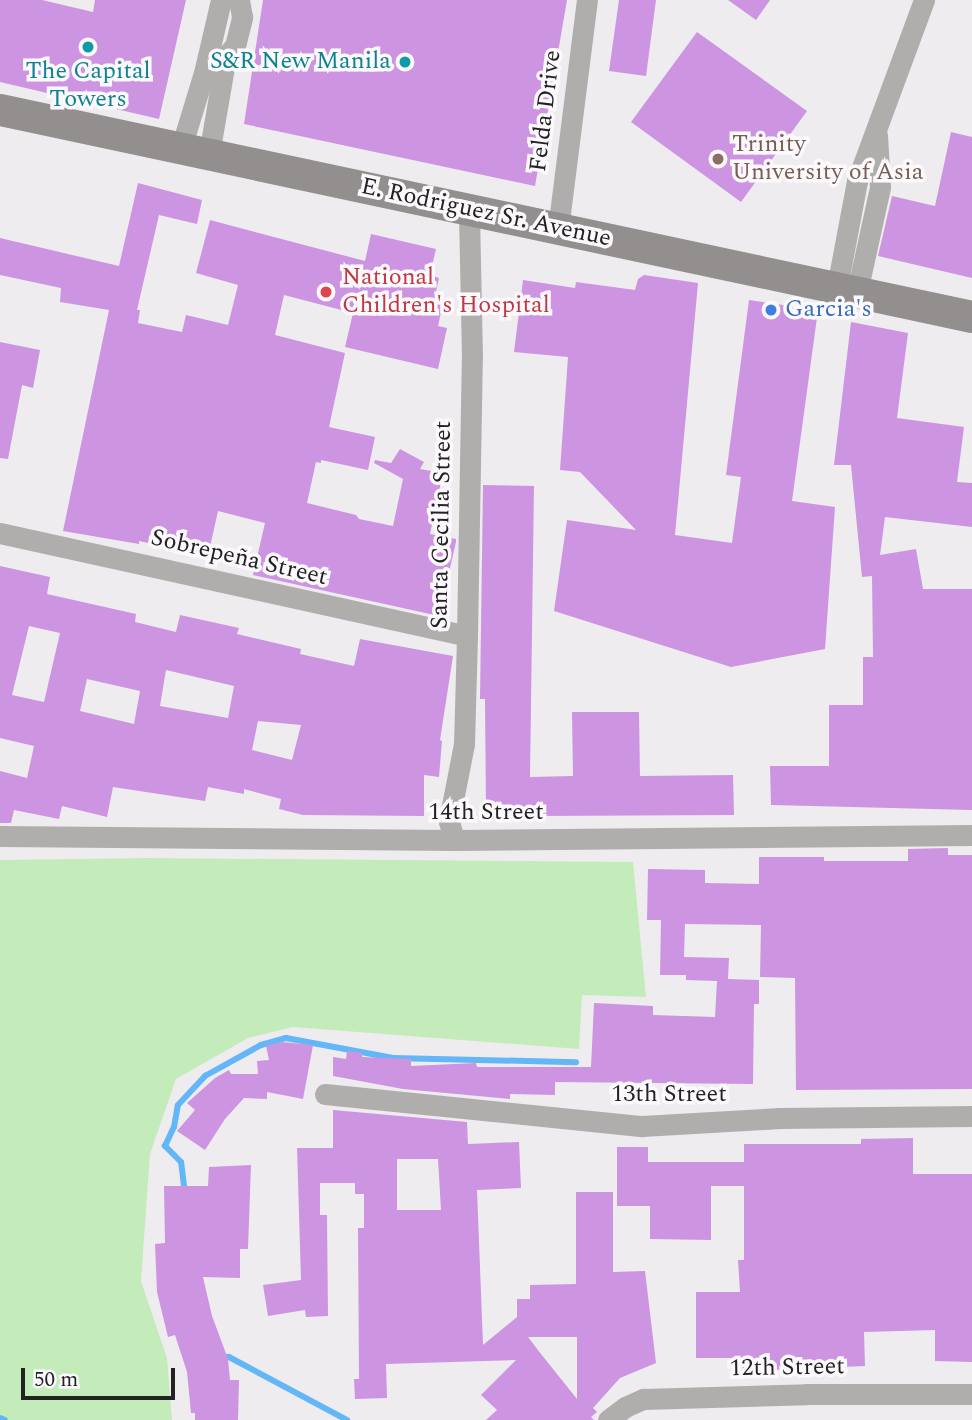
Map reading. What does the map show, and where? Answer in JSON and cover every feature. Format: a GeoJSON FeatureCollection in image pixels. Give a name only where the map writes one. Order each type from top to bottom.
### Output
{"type":"FeatureCollection","features":[{"type":"Feature","properties":{"kind":"main road","name":"E. Rodriguez Sr. Avenue"},"geometry":{"type":"LineString","coordinates":[[0,110],[972,317]]}},
{"type":"Feature","properties":{"kind":"street"},"geometry":{"type":"LineString","coordinates":[[195,151],[213,75],[221,0]]}},
{"type":"Feature","properties":{"kind":"street"},"geometry":{"type":"LineString","coordinates":[[195,151],[213,75],[235,47],[242,18],[239,0]]}},
{"type":"Feature","properties":{"kind":"street","name":"Felda Drive"},"geometry":{"type":"LineString","coordinates":[[558,229],[587,0]]}},
{"type":"Feature","properties":{"kind":"street"},"geometry":{"type":"LineString","coordinates":[[847,290],[880,187],[877,125],[924,0]]}},
{"type":"Feature","properties":{"kind":"street","name":"Santa Cecilia Street"},"geometry":{"type":"LineString","coordinates":[[454,840],[449,821],[464,744],[467,636],[472,357],[469,209]]}},
{"type":"Feature","properties":{"kind":"street","name":"Sobrepeña Street"},"geometry":{"type":"LineString","coordinates":[[0,533],[467,636]]}},
{"type":"Feature","properties":{"kind":"street","name":"14th Street"},"geometry":{"type":"LineString","coordinates":[[0,836],[454,840],[972,835]]}},
{"type":"Feature","properties":{"kind":"street","name":"13th Street"},"geometry":{"type":"LineString","coordinates":[[325,1094],[642,1126],[780,1118],[972,1116]]}},
{"type":"Feature","properties":{"kind":"street","name":"12th Street"},"geometry":{"type":"LineString","coordinates":[[608,1420],[625,1407],[643,1399],[655,1398],[972,1394]]}},
{"type":"Feature","properties":{"kind":"green space"},"geometry":{"type":"Polygon","coordinates":[[[149,858],[633,862],[646,997],[582,995],[579,1049],[293,1027],[248,1038],[176,1079],[150,1154],[141,1281],[167,1358],[172,1420],[0,1420],[0,860],[149,858]]]}},
{"type":"Feature","properties":{"kind":"building","name":"The Capital Towers"},"geometry":{"type":"Polygon","coordinates":[[[0,0],[42,0],[93,12],[95,0],[186,0],[159,119],[0,82],[0,0]]]}},
{"type":"Feature","properties":{"kind":"building","name":"S&R New Manila"},"geometry":{"type":"Polygon","coordinates":[[[263,0],[567,0],[535,186],[244,124],[263,0]]]}},
{"type":"Feature","properties":{"kind":"building"},"geometry":{"type":"Polygon","coordinates":[[[619,0],[656,0],[646,76],[609,71],[619,0]]]}},
{"type":"Feature","properties":{"kind":"building"},"geometry":{"type":"Polygon","coordinates":[[[728,0],[770,0],[756,20],[728,0]]]}},
{"type":"Feature","properties":{"kind":"building"},"geometry":{"type":"Polygon","coordinates":[[[697,32],[807,111],[741,202],[631,122],[697,32]]]}},
{"type":"Feature","properties":{"kind":"building"},"geometry":{"type":"Polygon","coordinates":[[[951,132],[972,137],[972,278],[878,256],[892,196],[935,206],[951,132]]]}},
{"type":"Feature","properties":{"kind":"building"},"geometry":{"type":"Polygon","coordinates":[[[138,183],[202,200],[197,224],[159,215],[137,310],[140,310],[138,323],[182,332],[186,315],[228,325],[238,285],[196,273],[210,220],[365,261],[371,234],[436,249],[430,275],[439,278],[434,301],[443,303],[438,326],[447,328],[438,369],[345,347],[353,313],[284,295],[275,335],[345,353],[329,427],[375,437],[368,470],[321,460],[321,463],[316,462],[307,503],[393,526],[403,479],[374,463],[375,460],[391,463],[400,449],[424,462],[420,469],[443,473],[430,534],[456,539],[456,542],[439,616],[253,575],[265,523],[218,511],[208,556],[139,541],[139,544],[63,531],[109,310],[60,302],[61,288],[0,275],[0,238],[119,266],[138,183]]]}},
{"type":"Feature","properties":{"kind":"building"},"geometry":{"type":"Polygon","coordinates":[[[644,275],[698,283],[675,535],[732,543],[741,477],[726,475],[749,300],[818,310],[792,501],[835,507],[825,649],[731,667],[554,611],[567,520],[636,530],[580,472],[560,470],[568,357],[514,352],[523,280],[575,288],[576,282],[635,290],[638,279],[644,275]]]}},
{"type":"Feature","properties":{"kind":"building"},"geometry":{"type":"Polygon","coordinates":[[[851,322],[908,333],[897,418],[964,427],[957,482],[972,483],[972,527],[885,517],[880,555],[916,549],[923,589],[972,589],[972,810],[771,805],[770,766],[829,766],[829,705],[863,705],[863,657],[873,657],[872,576],[862,577],[851,465],[834,465],[851,322]]]}},
{"type":"Feature","properties":{"kind":"building"},"geometry":{"type":"Polygon","coordinates":[[[0,342],[40,350],[33,388],[22,385],[8,459],[0,458],[0,342]]]}},
{"type":"Feature","properties":{"kind":"building"},"geometry":{"type":"Polygon","coordinates":[[[483,485],[534,486],[530,777],[573,776],[572,712],[639,712],[640,776],[733,775],[734,815],[537,816],[537,811],[486,811],[485,699],[480,699],[483,485]]]}},
{"type":"Feature","properties":{"kind":"building"},"geometry":{"type":"Polygon","coordinates":[[[0,566],[50,577],[47,594],[136,614],[135,622],[176,632],[180,615],[239,628],[237,634],[301,649],[300,654],[354,666],[360,639],[453,656],[440,740],[439,777],[424,775],[424,816],[303,815],[279,809],[281,799],[244,789],[244,794],[208,787],[205,801],[113,787],[107,817],[62,806],[59,819],[14,810],[11,823],[0,823],[0,771],[27,778],[34,746],[0,738],[0,566]],[[29,626],[12,695],[44,702],[60,633],[29,626]],[[166,670],[160,706],[228,718],[234,686],[166,670]],[[87,679],[80,711],[134,724],[140,691],[87,679]],[[258,721],[252,750],[292,760],[301,725],[258,721]]]}},
{"type":"Feature","properties":{"kind":"building"},"geometry":{"type":"Polygon","coordinates":[[[948,848],[948,855],[972,855],[972,1089],[796,1090],[795,978],[760,977],[761,925],[685,924],[684,957],[729,958],[728,979],[759,980],[759,1004],[754,1004],[753,1084],[555,1082],[555,1095],[510,1094],[510,1099],[403,1089],[333,1076],[333,1057],[346,1059],[347,1051],[362,1053],[362,1057],[411,1059],[411,1066],[476,1063],[477,1067],[591,1067],[594,1003],[653,1006],[653,1015],[715,1017],[717,981],[686,980],[686,975],[660,975],[661,920],[647,920],[648,869],[705,870],[705,883],[759,884],[759,857],[824,857],[824,861],[908,861],[908,849],[948,848]]]}},
{"type":"Feature","properties":{"kind":"building"},"geometry":{"type":"Polygon","coordinates":[[[282,1042],[313,1045],[303,1099],[267,1092],[267,1099],[244,1098],[225,1119],[205,1150],[177,1131],[195,1110],[187,1103],[215,1078],[229,1070],[231,1074],[258,1074],[257,1061],[269,1060],[266,1046],[282,1042]]]}},
{"type":"Feature","properties":{"kind":"building"},"geometry":{"type":"Polygon","coordinates":[[[333,1110],[467,1122],[468,1144],[519,1142],[521,1188],[477,1190],[483,1345],[517,1317],[517,1299],[530,1299],[530,1285],[576,1284],[576,1192],[613,1192],[613,1272],[645,1271],[656,1363],[620,1378],[593,1408],[597,1412],[591,1417],[594,1420],[486,1420],[497,1410],[481,1395],[516,1360],[386,1364],[387,1398],[355,1399],[354,1379],[359,1379],[358,1228],[364,1228],[364,1194],[355,1194],[355,1183],[320,1183],[320,1215],[327,1215],[328,1316],[306,1317],[305,1310],[268,1316],[263,1285],[301,1280],[297,1148],[333,1148],[333,1110]],[[397,1159],[397,1210],[441,1210],[438,1159],[397,1159]],[[528,1337],[541,1354],[577,1399],[577,1337],[528,1337]]]}},
{"type":"Feature","properties":{"kind":"building"},"geometry":{"type":"Polygon","coordinates":[[[913,1138],[913,1174],[972,1174],[972,1362],[935,1361],[935,1330],[864,1332],[865,1366],[743,1371],[743,1358],[696,1358],[696,1292],[740,1292],[738,1260],[744,1260],[744,1186],[711,1186],[711,1240],[650,1239],[650,1206],[617,1206],[617,1147],[648,1147],[648,1162],[744,1162],[744,1144],[861,1144],[861,1139],[913,1138]]]}},
{"type":"Feature","properties":{"kind":"building"},"geometry":{"type":"Polygon","coordinates":[[[251,1165],[248,1249],[240,1249],[240,1278],[203,1277],[212,1316],[228,1359],[230,1380],[239,1380],[238,1420],[195,1420],[195,1413],[191,1413],[187,1372],[175,1335],[168,1337],[157,1292],[155,1244],[165,1243],[164,1186],[208,1186],[209,1167],[251,1165]]]}},
{"type":"Feature","properties":{"kind":"waterway"},"geometry":{"type":"LineString","coordinates":[[185,1194],[181,1162],[165,1146],[174,1127],[178,1105],[205,1076],[261,1045],[286,1038],[393,1058],[576,1062]]}},
{"type":"Feature","properties":{"kind":"waterway"},"geometry":{"type":"LineString","coordinates":[[221,1357],[229,1357],[347,1420]]}},
{"type":"Feature","properties":{"kind":"waterway"},"geometry":{"type":"LineString","coordinates":[[0,1418],[5,1420]]}},
{"type":"Feature","properties":{"kind":"place","name":"The Capital Towers"},"geometry":{"type":"Point","coordinates":[88,47]}},
{"type":"Feature","properties":{"kind":"place","name":"S&R New Manila"},"geometry":{"type":"Point","coordinates":[405,62]}},
{"type":"Feature","properties":{"kind":"place","name":"Trinity University of Asia"},"geometry":{"type":"Point","coordinates":[718,159]}},
{"type":"Feature","properties":{"kind":"place","name":"National Children's Hospital"},"geometry":{"type":"Point","coordinates":[326,292]}},
{"type":"Feature","properties":{"kind":"place","name":"Garcia's"},"geometry":{"type":"Point","coordinates":[771,310]}}]}
